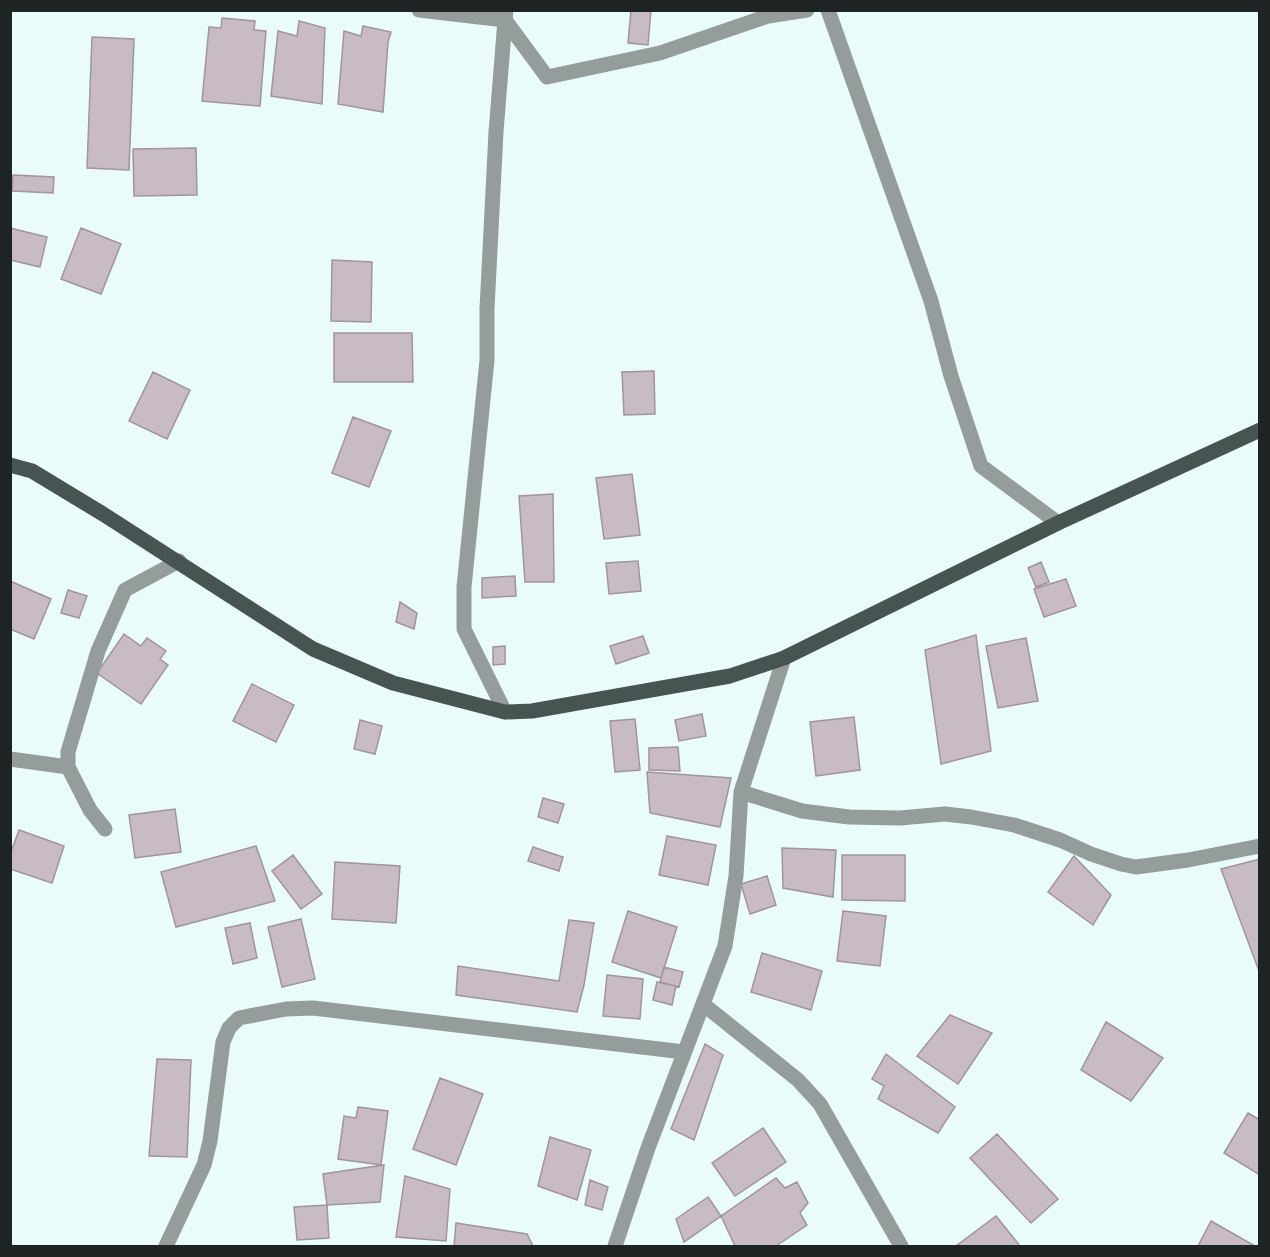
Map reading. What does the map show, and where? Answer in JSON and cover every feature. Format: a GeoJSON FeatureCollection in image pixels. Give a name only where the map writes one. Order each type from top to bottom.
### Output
{"type":"FeatureCollection","features":[{"type":"Feature","properties":{"kind":"main road"},"geometry":{"type":"LineString","coordinates":[[10,465],[32,471],[178,561],[313,649],[393,682],[505,712],[532,711],[730,676],[784,658],[1058,523],[1260,430]]}},
{"type":"Feature","properties":{"kind":"street"},"geometry":{"type":"LineString","coordinates":[[419,10],[505,15]]}},
{"type":"Feature","properties":{"kind":"street"},"geometry":{"type":"LineString","coordinates":[[505,15],[547,77],[660,53],[768,16],[807,10]]}},
{"type":"Feature","properties":{"kind":"street"},"geometry":{"type":"LineString","coordinates":[[828,10],[931,301],[951,376],[981,466],[1058,523]]}},
{"type":"Feature","properties":{"kind":"street"},"geometry":{"type":"LineString","coordinates":[[505,15],[496,132],[487,309],[487,360],[464,587],[464,629],[505,712]]}},
{"type":"Feature","properties":{"kind":"street"},"geometry":{"type":"LineString","coordinates":[[105,829],[90,810],[68,767],[68,752],[98,651],[125,590],[178,561]]}},
{"type":"Feature","properties":{"kind":"street"},"geometry":{"type":"LineString","coordinates":[[615,1246],[648,1148],[725,946],[736,876],[741,792],[784,658]]}},
{"type":"Feature","properties":{"kind":"street"},"geometry":{"type":"LineString","coordinates":[[10,759],[68,767]]}},
{"type":"Feature","properties":{"kind":"street"},"geometry":{"type":"LineString","coordinates":[[741,792],[802,811],[849,817],[900,818],[945,814],[1014,825],[1060,840],[1091,854],[1136,867],[1260,846]]}},
{"type":"Feature","properties":{"kind":"street"},"geometry":{"type":"LineString","coordinates":[[703,1004],[798,1080],[820,1104],[901,1246]]}},
{"type":"Feature","properties":{"kind":"street"},"geometry":{"type":"LineString","coordinates":[[166,1246],[204,1165],[210,1142],[223,1042],[229,1028],[238,1018],[286,1009],[313,1008],[684,1053]]}},
{"type":"Feature","properties":{"kind":"building"},"geometry":{"type":"Polygon","coordinates":[[[631,10],[651,10],[648,45],[628,43],[631,10]]]}},
{"type":"Feature","properties":{"kind":"building"},"geometry":{"type":"Polygon","coordinates":[[[222,18],[255,21],[254,30],[266,31],[260,106],[202,101],[209,27],[221,28],[222,18]]]}},
{"type":"Feature","properties":{"kind":"building"},"geometry":{"type":"Polygon","coordinates":[[[299,21],[325,28],[322,104],[271,96],[278,31],[297,36],[299,21]]]}},
{"type":"Feature","properties":{"kind":"building"},"geometry":{"type":"Polygon","coordinates":[[[363,26],[391,32],[388,42],[383,112],[338,104],[344,31],[361,36],[363,26]]]}},
{"type":"Feature","properties":{"kind":"building"},"geometry":{"type":"Polygon","coordinates":[[[92,37],[134,39],[129,170],[87,168],[92,37]]]}},
{"type":"Feature","properties":{"kind":"building"},"geometry":{"type":"Polygon","coordinates":[[[196,148],[197,195],[134,196],[133,149],[196,148]]]}},
{"type":"Feature","properties":{"kind":"building"},"geometry":{"type":"Polygon","coordinates":[[[13,175],[54,177],[53,193],[12,191],[13,175]]]}},
{"type":"Feature","properties":{"kind":"building"},"geometry":{"type":"Polygon","coordinates":[[[10,228],[47,237],[40,267],[10,260],[10,228]]]}},
{"type":"Feature","properties":{"kind":"building"},"geometry":{"type":"Polygon","coordinates":[[[81,228],[121,244],[101,294],[61,279],[81,228]]]}},
{"type":"Feature","properties":{"kind":"building"},"geometry":{"type":"Polygon","coordinates":[[[332,260],[372,262],[371,322],[331,321],[332,260]]]}},
{"type":"Feature","properties":{"kind":"building"},"geometry":{"type":"Polygon","coordinates":[[[334,333],[412,333],[413,382],[334,382],[334,333]]]}},
{"type":"Feature","properties":{"kind":"building"},"geometry":{"type":"Polygon","coordinates":[[[654,371],[655,414],[624,415],[622,372],[654,371]]]}},
{"type":"Feature","properties":{"kind":"building"},"geometry":{"type":"Polygon","coordinates":[[[153,372],[190,390],[167,439],[129,421],[153,372]]]}},
{"type":"Feature","properties":{"kind":"building"},"geometry":{"type":"Polygon","coordinates":[[[353,417],[391,431],[369,487],[332,473],[353,417]]]}},
{"type":"Feature","properties":{"kind":"building"},"geometry":{"type":"Polygon","coordinates":[[[632,474],[640,535],[604,539],[596,478],[632,474]]]}},
{"type":"Feature","properties":{"kind":"building"},"geometry":{"type":"Polygon","coordinates":[[[553,494],[554,582],[525,582],[519,496],[553,494]]]}},
{"type":"Feature","properties":{"kind":"building"},"geometry":{"type":"Polygon","coordinates":[[[638,561],[641,591],[609,594],[606,563],[638,561]]]}},
{"type":"Feature","properties":{"kind":"building"},"geometry":{"type":"Polygon","coordinates":[[[1041,562],[1049,582],[1036,587],[1028,568],[1041,562]]]}},
{"type":"Feature","properties":{"kind":"building"},"geometry":{"type":"Polygon","coordinates":[[[515,576],[516,596],[482,598],[482,578],[515,576]]]}},
{"type":"Feature","properties":{"kind":"building"},"geometry":{"type":"Polygon","coordinates":[[[1066,579],[1076,606],[1044,617],[1034,589],[1066,579]]]}},
{"type":"Feature","properties":{"kind":"building"},"geometry":{"type":"Polygon","coordinates":[[[10,581],[51,599],[34,639],[10,629],[10,581]]]}},
{"type":"Feature","properties":{"kind":"building"},"geometry":{"type":"Polygon","coordinates":[[[68,590],[87,596],[79,618],[61,613],[68,590]]]}},
{"type":"Feature","properties":{"kind":"building"},"geometry":{"type":"Polygon","coordinates":[[[400,602],[417,613],[414,629],[396,622],[400,602]]]}},
{"type":"Feature","properties":{"kind":"building"},"geometry":{"type":"Polygon","coordinates":[[[124,634],[141,646],[147,638],[166,651],[160,659],[168,665],[141,704],[97,673],[124,634]]]}},
{"type":"Feature","properties":{"kind":"building"},"geometry":{"type":"Polygon","coordinates":[[[976,635],[991,751],[941,764],[925,650],[976,635]]]}},
{"type":"Feature","properties":{"kind":"building"},"geometry":{"type":"Polygon","coordinates":[[[643,636],[649,653],[616,664],[610,646],[643,636]]]}},
{"type":"Feature","properties":{"kind":"building"},"geometry":{"type":"Polygon","coordinates":[[[1026,638],[1038,701],[998,708],[986,646],[1026,638]]]}},
{"type":"Feature","properties":{"kind":"building"},"geometry":{"type":"Polygon","coordinates":[[[505,646],[505,664],[493,665],[493,647],[505,646]]]}},
{"type":"Feature","properties":{"kind":"building"},"geometry":{"type":"Polygon","coordinates":[[[252,684],[294,705],[276,742],[233,721],[252,684]]]}},
{"type":"Feature","properties":{"kind":"building"},"geometry":{"type":"Polygon","coordinates":[[[702,714],[706,736],[679,741],[675,720],[702,714]]]}},
{"type":"Feature","properties":{"kind":"building"},"geometry":{"type":"Polygon","coordinates":[[[854,717],[860,770],[816,776],[810,722],[854,717]]]}},
{"type":"Feature","properties":{"kind":"building"},"geometry":{"type":"Polygon","coordinates":[[[635,719],[640,770],[615,772],[610,721],[635,719]]]}},
{"type":"Feature","properties":{"kind":"building"},"geometry":{"type":"Polygon","coordinates":[[[360,720],[382,726],[375,754],[354,749],[360,720]]]}},
{"type":"Feature","properties":{"kind":"building"},"geometry":{"type":"Polygon","coordinates":[[[678,747],[680,771],[649,770],[649,748],[678,747]]]}},
{"type":"Feature","properties":{"kind":"building"},"geometry":{"type":"Polygon","coordinates":[[[647,772],[731,778],[720,827],[650,813],[647,772]]]}},
{"type":"Feature","properties":{"kind":"building"},"geometry":{"type":"Polygon","coordinates":[[[543,798],[564,804],[558,823],[538,817],[543,798]]]}},
{"type":"Feature","properties":{"kind":"building"},"geometry":{"type":"Polygon","coordinates":[[[175,809],[181,852],[135,858],[129,815],[175,809]]]}},
{"type":"Feature","properties":{"kind":"building"},"geometry":{"type":"Polygon","coordinates":[[[19,830],[64,846],[52,883],[10,869],[10,855],[19,830]]]}},
{"type":"Feature","properties":{"kind":"building"},"geometry":{"type":"Polygon","coordinates":[[[667,836],[716,845],[708,885],[659,875],[667,836]]]}},
{"type":"Feature","properties":{"kind":"building"},"geometry":{"type":"Polygon","coordinates":[[[256,846],[275,901],[176,927],[161,872],[256,846]]]}},
{"type":"Feature","properties":{"kind":"building"},"geometry":{"type":"Polygon","coordinates":[[[533,847],[563,857],[559,871],[528,861],[533,847]]]}},
{"type":"Feature","properties":{"kind":"building"},"geometry":{"type":"Polygon","coordinates":[[[782,848],[836,850],[833,897],[783,888],[782,848]]]}},
{"type":"Feature","properties":{"kind":"building"},"geometry":{"type":"Polygon","coordinates":[[[293,855],[322,894],[301,909],[272,871],[293,855]]]}},
{"type":"Feature","properties":{"kind":"building"},"geometry":{"type":"Polygon","coordinates":[[[842,855],[905,855],[905,901],[842,900],[842,855]]]}},
{"type":"Feature","properties":{"kind":"building"},"geometry":{"type":"Polygon","coordinates":[[[1074,856],[1111,895],[1093,925],[1048,892],[1074,856]]]}},
{"type":"Feature","properties":{"kind":"building"},"geometry":{"type":"Polygon","coordinates":[[[1260,859],[1260,971],[1259,971],[1221,869],[1260,859]]]}},
{"type":"Feature","properties":{"kind":"building"},"geometry":{"type":"Polygon","coordinates":[[[335,862],[400,866],[396,923],[332,919],[335,862]]]}},
{"type":"Feature","properties":{"kind":"building"},"geometry":{"type":"Polygon","coordinates":[[[767,876],[776,905],[750,914],[741,884],[767,876]]]}},
{"type":"Feature","properties":{"kind":"building"},"geometry":{"type":"Polygon","coordinates":[[[628,911],[677,927],[661,978],[612,962],[628,911]]]}},
{"type":"Feature","properties":{"kind":"building"},"geometry":{"type":"Polygon","coordinates":[[[843,911],[886,916],[880,966],[837,961],[843,911]]]}},
{"type":"Feature","properties":{"kind":"building"},"geometry":{"type":"Polygon","coordinates":[[[301,919],[315,979],[282,987],[268,927],[301,919]]]}},
{"type":"Feature","properties":{"kind":"building"},"geometry":{"type":"Polygon","coordinates":[[[569,920],[594,923],[584,985],[577,1012],[456,995],[458,966],[559,981],[569,920]]]}},
{"type":"Feature","properties":{"kind":"building"},"geometry":{"type":"Polygon","coordinates":[[[250,923],[257,958],[233,964],[225,928],[250,923]]]}},
{"type":"Feature","properties":{"kind":"building"},"geometry":{"type":"Polygon","coordinates":[[[762,953],[822,971],[811,1010],[751,992],[762,953]]]}},
{"type":"Feature","properties":{"kind":"building"},"geometry":{"type":"Polygon","coordinates":[[[664,967],[683,972],[679,987],[660,982],[664,967]]]}},
{"type":"Feature","properties":{"kind":"building"},"geometry":{"type":"Polygon","coordinates":[[[607,975],[643,979],[640,1019],[603,1016],[607,975]]]}},
{"type":"Feature","properties":{"kind":"building"},"geometry":{"type":"Polygon","coordinates":[[[657,982],[676,986],[672,1005],[653,1000],[657,982]]]}},
{"type":"Feature","properties":{"kind":"building"},"geometry":{"type":"Polygon","coordinates":[[[950,1015],[992,1033],[958,1084],[917,1056],[950,1015]]]}},
{"type":"Feature","properties":{"kind":"building"},"geometry":{"type":"Polygon","coordinates":[[[1106,1022],[1163,1058],[1131,1101],[1081,1070],[1106,1022]]]}},
{"type":"Feature","properties":{"kind":"building"},"geometry":{"type":"Polygon","coordinates":[[[705,1044],[723,1055],[694,1140],[671,1129],[705,1044]]]}},
{"type":"Feature","properties":{"kind":"building"},"geometry":{"type":"Polygon","coordinates":[[[886,1054],[955,1107],[938,1133],[878,1099],[884,1086],[872,1079],[886,1054]]]}},
{"type":"Feature","properties":{"kind":"building"},"geometry":{"type":"Polygon","coordinates":[[[157,1059],[191,1060],[187,1157],[149,1156],[157,1059]]]}},
{"type":"Feature","properties":{"kind":"building"},"geometry":{"type":"Polygon","coordinates":[[[440,1078],[483,1094],[456,1165],[413,1149],[440,1078]]]}},
{"type":"Feature","properties":{"kind":"building"},"geometry":{"type":"Polygon","coordinates":[[[358,1107],[388,1111],[381,1165],[338,1159],[344,1116],[356,1118],[358,1107]]]}},
{"type":"Feature","properties":{"kind":"building"},"geometry":{"type":"Polygon","coordinates":[[[1248,1113],[1260,1120],[1260,1175],[1224,1153],[1248,1113]]]}},
{"type":"Feature","properties":{"kind":"building"},"geometry":{"type":"Polygon","coordinates":[[[763,1128],[786,1162],[735,1196],[712,1163],[763,1128]]]}},
{"type":"Feature","properties":{"kind":"building"},"geometry":{"type":"Polygon","coordinates":[[[997,1134],[1058,1199],[1031,1223],[970,1158],[997,1134]]]}},
{"type":"Feature","properties":{"kind":"building"},"geometry":{"type":"Polygon","coordinates":[[[550,1137],[591,1150],[577,1200],[538,1186],[550,1137]]]}},
{"type":"Feature","properties":{"kind":"building"},"geometry":{"type":"Polygon","coordinates":[[[384,1165],[380,1202],[327,1205],[323,1174],[384,1165]]]}},
{"type":"Feature","properties":{"kind":"building"},"geometry":{"type":"Polygon","coordinates":[[[405,1176],[450,1189],[446,1241],[396,1237],[405,1176]]]}},
{"type":"Feature","properties":{"kind":"building"},"geometry":{"type":"Polygon","coordinates":[[[776,1178],[785,1188],[797,1182],[808,1203],[800,1213],[807,1225],[776,1246],[735,1246],[721,1216],[776,1178]]]}},
{"type":"Feature","properties":{"kind":"building"},"geometry":{"type":"Polygon","coordinates":[[[590,1180],[608,1187],[602,1210],[585,1205],[590,1180]]]}},
{"type":"Feature","properties":{"kind":"building"},"geometry":{"type":"Polygon","coordinates":[[[708,1197],[721,1216],[684,1242],[676,1219],[708,1197]]]}},
{"type":"Feature","properties":{"kind":"building"},"geometry":{"type":"Polygon","coordinates":[[[327,1205],[329,1238],[297,1240],[294,1207],[327,1205]]]}},
{"type":"Feature","properties":{"kind":"building"},"geometry":{"type":"Polygon","coordinates":[[[996,1216],[1020,1246],[956,1246],[996,1216]]]}},
{"type":"Feature","properties":{"kind":"building"},"geometry":{"type":"Polygon","coordinates":[[[1211,1221],[1255,1246],[1198,1246],[1211,1221]]]}},
{"type":"Feature","properties":{"kind":"building"},"geometry":{"type":"Polygon","coordinates":[[[456,1223],[527,1234],[533,1246],[454,1246],[456,1223]]]}}]}
